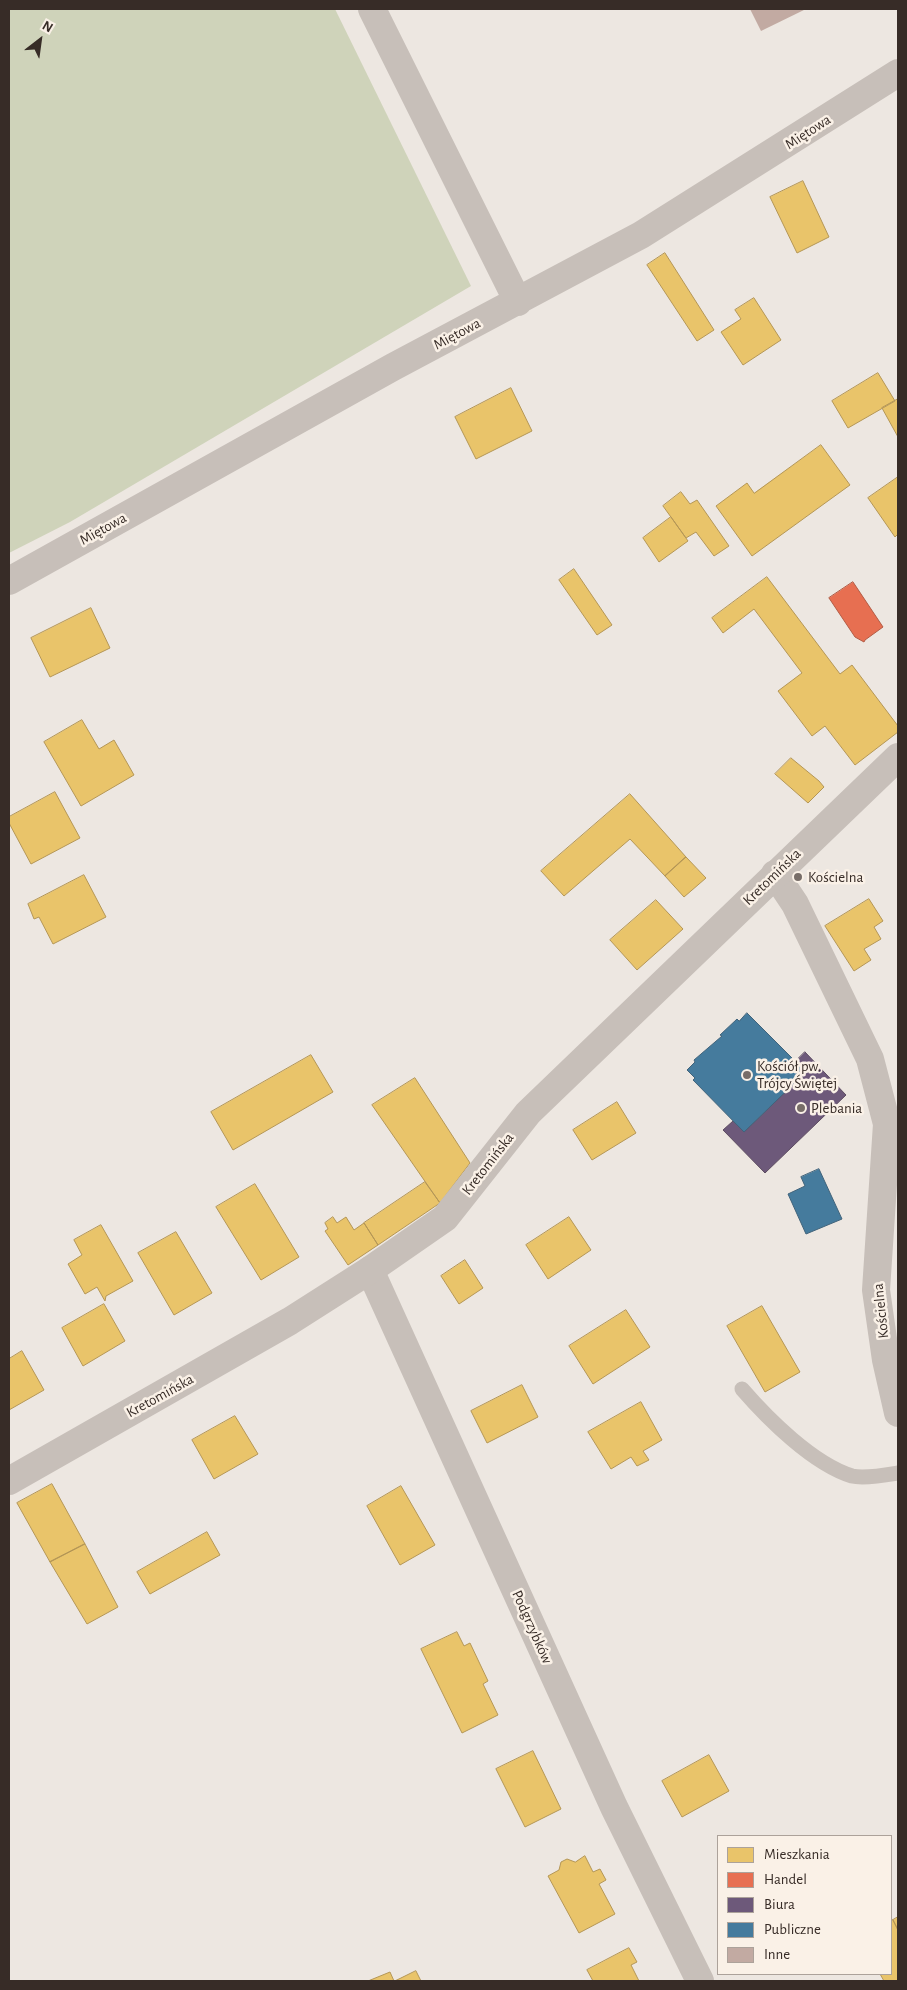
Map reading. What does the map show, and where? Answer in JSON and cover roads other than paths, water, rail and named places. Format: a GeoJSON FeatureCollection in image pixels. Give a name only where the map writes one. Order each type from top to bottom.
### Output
{"type":"FeatureCollection","features":[{"type":"Feature","properties":{"kind":"street"},"geometry":{"type":"LineString","coordinates":[[372,9],[518,302]]}},
{"type":"Feature","properties":{"kind":"street","name":"Miętowa"},"geometry":{"type":"LineString","coordinates":[[9,581],[393,368],[641,235],[898,74]]}},
{"type":"Feature","properties":{"kind":"street","name":"Kretomińska"},"geometry":{"type":"LineString","coordinates":[[9,1481],[239,1352],[370,1270],[446,1218],[528,1112],[898,757]]}},
{"type":"Feature","properties":{"kind":"street","name":"Kościelna"},"geometry":{"type":"LineString","coordinates":[[775,874],[795,904],[870,1058],[887,1124],[876,1290],[886,1360],[898,1413]]}},
{"type":"Feature","properties":{"kind":"street","name":"Podgrzybków"},"geometry":{"type":"LineString","coordinates":[[370,1270],[614,1808],[700,1981]]}},
{"type":"Feature","properties":{"kind":"lane"},"geometry":{"type":"LineString","coordinates":[[742,1388],[761,1412],[792,1439],[828,1464],[854,1476],[898,1474]]}},
{"type":"Feature","properties":{"kind":"place","name":"Kościelna"},"geometry":{"type":"Point","coordinates":[798,877]}},
{"type":"Feature","properties":{"kind":"place","name":"Kościół pw. Trójcy Świętej"},"geometry":{"type":"Point","coordinates":[747,1075]}},
{"type":"Feature","properties":{"kind":"place","name":"Plebania"},"geometry":{"type":"Point","coordinates":[801,1108]}}]}
